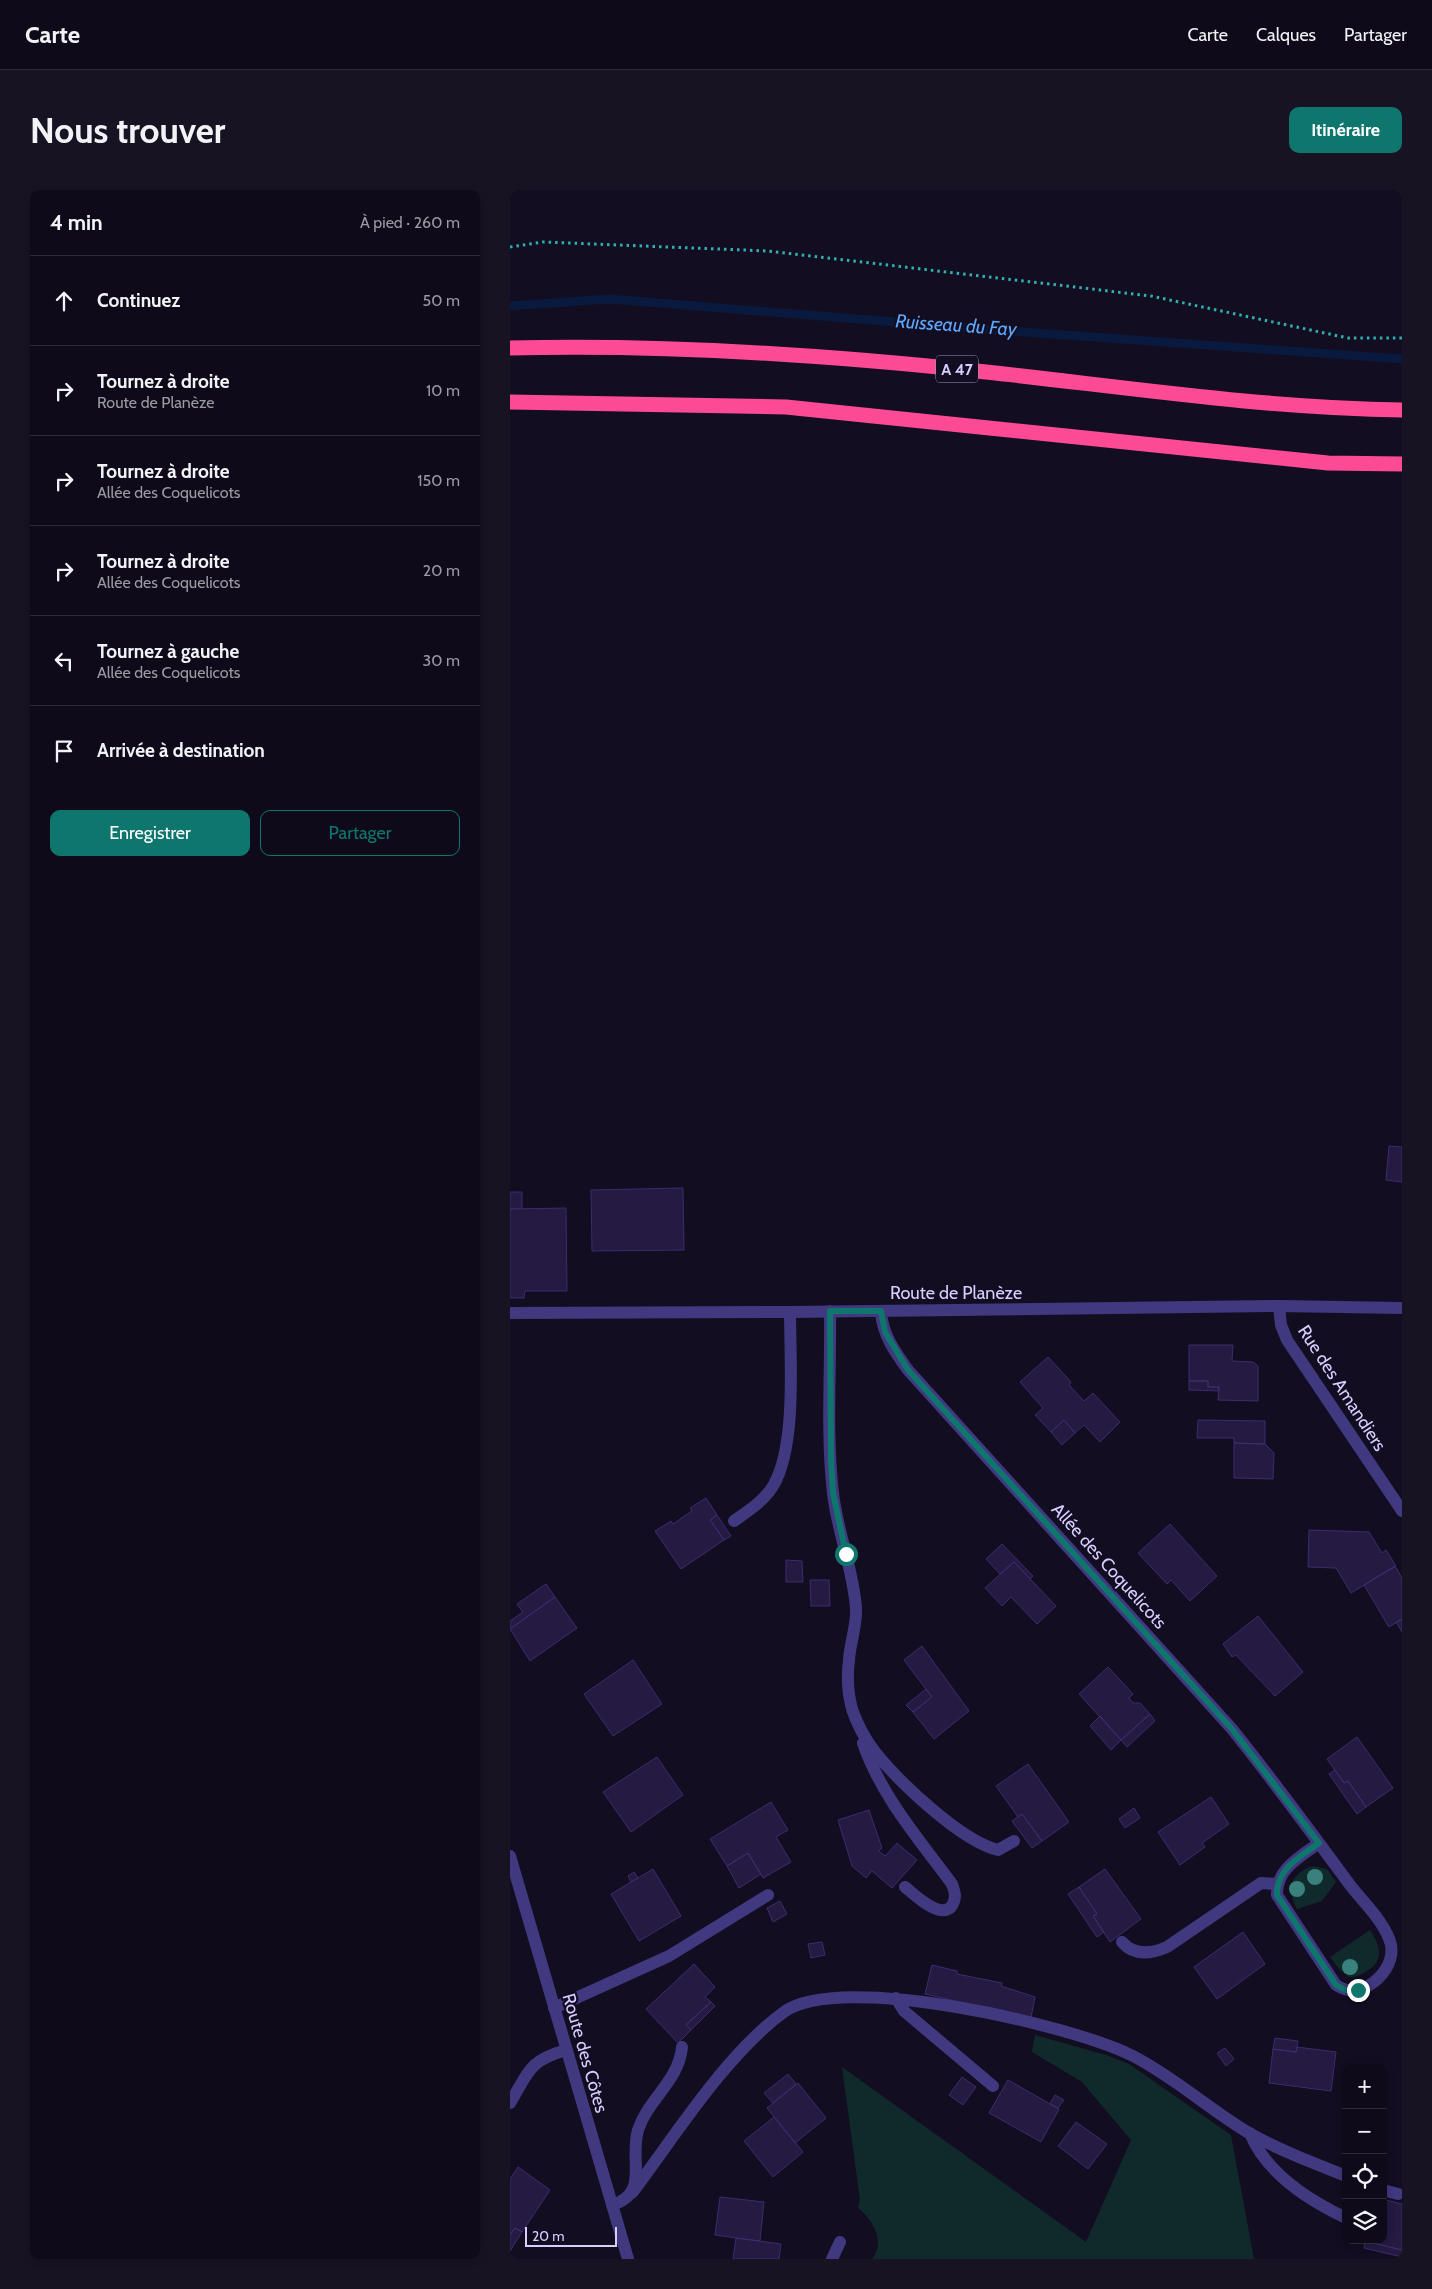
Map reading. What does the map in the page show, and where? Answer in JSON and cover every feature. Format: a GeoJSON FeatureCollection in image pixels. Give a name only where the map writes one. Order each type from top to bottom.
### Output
{"type":"FeatureCollection","features":[{"type":"Feature","properties":{"kind":"highway","name":"A 47"},"geometry":{"type":"LineString","coordinates":[[510,348],[661,348],[843,358],[1281,406],[1402,410]]}},
{"type":"Feature","properties":{"kind":"highway"},"geometry":{"type":"LineString","coordinates":[[510,402],[786,407],[1328,463],[1402,464]]}},
{"type":"Feature","properties":{"kind":"street","name":"Route de Planèze"},"geometry":{"type":"LineString","coordinates":[[510,1312],[790,1312],[1279,1306],[1402,1308]]}},
{"type":"Feature","properties":{"kind":"street","name":"Rue des Amandiers"},"geometry":{"type":"LineString","coordinates":[[1279,1306],[1281,1324],[1287,1340],[1402,1511]]}},
{"type":"Feature","properties":{"kind":"street"},"geometry":{"type":"LineString","coordinates":[[830,1311],[830,1423],[833,1493],[856,1608],[848,1680],[852,1707],[870,1762],[887,1794],[952,1884],[956,1894],[954,1902],[948,1909],[942,1911],[923,1902],[905,1887]]}},
{"type":"Feature","properties":{"kind":"street","name":"Allée des Coquelicots"},"geometry":{"type":"LineString","coordinates":[[881,1311],[885,1332],[908,1370],[1232,1729],[1382,1928],[1391,1945],[1391,1957],[1387,1969],[1378,1979],[1358,1990],[1345,1990],[1336,1985],[1282,1906],[1277,1895],[1277,1884]]}},
{"type":"Feature","properties":{"kind":"street"},"geometry":{"type":"LineString","coordinates":[[734,1521],[760,1501],[773,1486],[780,1471],[787,1435],[789,1408],[790,1312]]}},
{"type":"Feature","properties":{"kind":"street"},"geometry":{"type":"LineString","coordinates":[[860,1729],[874,1751],[891,1769],[918,1795],[974,1840],[998,1850],[1014,1841]]}},
{"type":"Feature","properties":{"kind":"street"},"geometry":{"type":"LineString","coordinates":[[1122,1942],[1134,1952],[1156,1952],[1167,1947],[1261,1882],[1277,1884],[1282,1872],[1319,1843]]}},
{"type":"Feature","properties":{"kind":"street","name":"Route des Côtes"},"geometry":{"type":"LineString","coordinates":[[510,1856],[628,2259]]}},
{"type":"Feature","properties":{"kind":"street"},"geometry":{"type":"LineString","coordinates":[[554,2008],[668,1956],[768,1895]]}},
{"type":"Feature","properties":{"kind":"street"},"geometry":{"type":"LineString","coordinates":[[612,2204],[628,2198],[709,2090],[743,2050],[784,2011],[797,2004],[818,1999],[842,1997],[896,1998],[926,2001],[1036,2025],[1089,2040],[1132,2056],[1250,2134],[1342,2174]]}},
{"type":"Feature","properties":{"kind":"street"},"geometry":{"type":"LineString","coordinates":[[896,1998],[904,2011],[994,2086]]}},
{"type":"Feature","properties":{"kind":"street"},"geometry":{"type":"LineString","coordinates":[[632,2193],[635,2186],[634,2156],[638,2130],[678,2068],[682,2047]]}},
{"type":"Feature","properties":{"kind":"street"},"geometry":{"type":"LineString","coordinates":[[510,2103],[536,2062],[548,2055],[566,2050]]}},
{"type":"Feature","properties":{"kind":"street"},"geometry":{"type":"LineString","coordinates":[[1250,2134],[1265,2162],[1312,2198],[1342,2216]]}},
{"type":"Feature","properties":{"kind":"street"},"geometry":{"type":"LineString","coordinates":[[1387,2191],[1398,2194]]}},
{"type":"Feature","properties":{"kind":"street"},"geometry":{"type":"LineString","coordinates":[[832,2259],[840,2242]]}},
{"type":"Feature","properties":{"kind":"path"},"geometry":{"type":"LineString","coordinates":[[510,247],[543,242],[768,251],[1151,296],[1348,338],[1402,338]]}},
{"type":"Feature","properties":{"kind":"green space"},"geometry":{"type":"Polygon","coordinates":[[[1313,1866],[1327,1869],[1336,1882],[1322,1901],[1297,1909],[1292,1895],[1292,1883],[1299,1873],[1313,1866]]]}},
{"type":"Feature","properties":{"kind":"green space"},"geometry":{"type":"Polygon","coordinates":[[[1370,1930],[1379,1952],[1376,1962],[1373,1967],[1363,1974],[1349,1977],[1340,1970],[1330,1957],[1370,1930]]]}},
{"type":"Feature","properties":{"kind":"green space"},"geometry":{"type":"Polygon","coordinates":[[[1035,2035],[1106,2055],[1129,2064],[1231,2135],[1254,2259],[872,2259],[878,2246],[878,2239],[873,2225],[858,2208],[860,2200],[842,2067],[1086,2242],[1131,2140],[1082,2082],[1032,2052],[1035,2035]]]}},
{"type":"Feature","properties":{"kind":"building"},"geometry":{"type":"Polygon","coordinates":[[[1389,1146],[1402,1147],[1402,1182],[1386,1180],[1389,1146]]]}},
{"type":"Feature","properties":{"kind":"building"},"geometry":{"type":"Polygon","coordinates":[[[683,1188],[684,1250],[592,1251],[591,1190],[683,1188]]]}},
{"type":"Feature","properties":{"kind":"building"},"geometry":{"type":"Polygon","coordinates":[[[510,1192],[522,1192],[522,1208],[510,1209],[510,1192]]]}},
{"type":"Feature","properties":{"kind":"building"},"geometry":{"type":"Polygon","coordinates":[[[566,1208],[567,1291],[525,1291],[524,1298],[510,1298],[510,1209],[566,1208]]]}},
{"type":"Feature","properties":{"kind":"building"},"geometry":{"type":"Polygon","coordinates":[[[1189,1345],[1233,1345],[1232,1361],[1253,1362],[1258,1366],[1258,1401],[1218,1400],[1219,1387],[1208,1387],[1208,1381],[1189,1381],[1189,1345]]]}},
{"type":"Feature","properties":{"kind":"building"},"geometry":{"type":"Polygon","coordinates":[[[1048,1357],[1071,1382],[1069,1385],[1084,1401],[1093,1393],[1120,1422],[1100,1442],[1084,1425],[1075,1433],[1064,1420],[1051,1432],[1035,1415],[1043,1408],[1020,1382],[1048,1357]]]}},
{"type":"Feature","properties":{"kind":"building"},"geometry":{"type":"Polygon","coordinates":[[[1189,1381],[1208,1381],[1208,1387],[1219,1387],[1219,1391],[1189,1390],[1189,1381]]]}},
{"type":"Feature","properties":{"kind":"building"},"geometry":{"type":"Polygon","coordinates":[[[1064,1420],[1075,1433],[1062,1445],[1051,1432],[1064,1420]]]}},
{"type":"Feature","properties":{"kind":"building"},"geometry":{"type":"Polygon","coordinates":[[[1198,1420],[1265,1421],[1265,1444],[1234,1443],[1234,1438],[1197,1438],[1198,1420]]]}},
{"type":"Feature","properties":{"kind":"building"},"geometry":{"type":"Polygon","coordinates":[[[1234,1443],[1265,1444],[1274,1453],[1273,1479],[1234,1478],[1234,1443]]]}},
{"type":"Feature","properties":{"kind":"building"},"geometry":{"type":"Polygon","coordinates":[[[706,1498],[717,1515],[710,1520],[724,1540],[681,1569],[655,1531],[671,1521],[673,1524],[692,1511],[690,1508],[706,1498]]]}},
{"type":"Feature","properties":{"kind":"building"},"geometry":{"type":"Polygon","coordinates":[[[717,1515],[731,1536],[724,1540],[710,1520],[717,1515]]]}},
{"type":"Feature","properties":{"kind":"building"},"geometry":{"type":"Polygon","coordinates":[[[1170,1524],[1217,1576],[1190,1601],[1171,1580],[1167,1584],[1138,1553],[1170,1524]]]}},
{"type":"Feature","properties":{"kind":"building"},"geometry":{"type":"Polygon","coordinates":[[[1309,1530],[1369,1532],[1382,1553],[1386,1550],[1396,1566],[1351,1593],[1336,1568],[1308,1567],[1309,1530]]]}},
{"type":"Feature","properties":{"kind":"building"},"geometry":{"type":"Polygon","coordinates":[[[1002,1544],[1033,1576],[1030,1579],[1014,1562],[1000,1574],[986,1559],[1002,1544]]]}},
{"type":"Feature","properties":{"kind":"building"},"geometry":{"type":"Polygon","coordinates":[[[786,1560],[802,1561],[803,1582],[786,1582],[786,1560]]]}},
{"type":"Feature","properties":{"kind":"building"},"geometry":{"type":"Polygon","coordinates":[[[1014,1562],[1056,1606],[1037,1624],[1011,1597],[1002,1606],[985,1588],[1014,1562]]]}},
{"type":"Feature","properties":{"kind":"building"},"geometry":{"type":"Polygon","coordinates":[[[1395,1566],[1402,1578],[1402,1619],[1389,1627],[1364,1585],[1395,1566]]]}},
{"type":"Feature","properties":{"kind":"building"},"geometry":{"type":"Polygon","coordinates":[[[810,1580],[829,1580],[830,1606],[811,1606],[810,1580]]]}},
{"type":"Feature","properties":{"kind":"building"},"geometry":{"type":"Polygon","coordinates":[[[546,1584],[555,1597],[510,1629],[510,1621],[523,1612],[517,1604],[546,1584]]]}},
{"type":"Feature","properties":{"kind":"building"},"geometry":{"type":"Polygon","coordinates":[[[555,1597],[577,1628],[530,1661],[510,1629],[555,1597]]]}},
{"type":"Feature","properties":{"kind":"building"},"geometry":{"type":"Polygon","coordinates":[[[1258,1616],[1303,1672],[1275,1696],[1236,1655],[1232,1657],[1223,1644],[1258,1616]]]}},
{"type":"Feature","properties":{"kind":"building"},"geometry":{"type":"Polygon","coordinates":[[[1402,1619],[1402,1632],[1396,1622],[1402,1619]]]}},
{"type":"Feature","properties":{"kind":"building"},"geometry":{"type":"Polygon","coordinates":[[[922,1646],[969,1711],[934,1739],[913,1712],[932,1697],[904,1660],[922,1646]]]}},
{"type":"Feature","properties":{"kind":"building"},"geometry":{"type":"Polygon","coordinates":[[[633,1660],[662,1704],[613,1736],[584,1694],[633,1660]]]}},
{"type":"Feature","properties":{"kind":"building"},"geometry":{"type":"Polygon","coordinates":[[[1108,1667],[1133,1694],[1129,1698],[1133,1703],[1140,1703],[1150,1714],[1121,1740],[1079,1694],[1108,1667]]]}},
{"type":"Feature","properties":{"kind":"building"},"geometry":{"type":"Polygon","coordinates":[[[926,1689],[932,1697],[913,1712],[906,1705],[926,1689]]]}},
{"type":"Feature","properties":{"kind":"building"},"geometry":{"type":"Polygon","coordinates":[[[1150,1714],[1155,1721],[1127,1747],[1121,1740],[1150,1714]]]}},
{"type":"Feature","properties":{"kind":"building"},"geometry":{"type":"Polygon","coordinates":[[[1100,1716],[1121,1740],[1111,1750],[1090,1726],[1100,1716]]]}},
{"type":"Feature","properties":{"kind":"building"},"geometry":{"type":"Polygon","coordinates":[[[1357,1737],[1393,1788],[1366,1807],[1348,1781],[1344,1783],[1327,1759],[1357,1737]]]}},
{"type":"Feature","properties":{"kind":"building"},"geometry":{"type":"Polygon","coordinates":[[[657,1757],[683,1795],[631,1832],[603,1792],[657,1757]]]}},
{"type":"Feature","properties":{"kind":"building"},"geometry":{"type":"Polygon","coordinates":[[[1028,1764],[1069,1822],[1042,1841],[1022,1814],[1018,1817],[996,1786],[1028,1764]]]}},
{"type":"Feature","properties":{"kind":"building"},"geometry":{"type":"Polygon","coordinates":[[[1335,1770],[1344,1783],[1348,1781],[1366,1807],[1357,1814],[1329,1774],[1335,1770]]]}},
{"type":"Feature","properties":{"kind":"building"},"geometry":{"type":"Polygon","coordinates":[[[1211,1797],[1229,1824],[1202,1843],[1205,1847],[1180,1865],[1158,1832],[1211,1797]]]}},
{"type":"Feature","properties":{"kind":"building"},"geometry":{"type":"Polygon","coordinates":[[[771,1802],[788,1830],[776,1837],[791,1862],[763,1878],[748,1853],[727,1866],[710,1839],[771,1802]]]}},
{"type":"Feature","properties":{"kind":"building"},"geometry":{"type":"Polygon","coordinates":[[[1134,1808],[1140,1818],[1125,1828],[1119,1819],[1134,1808]]]}},
{"type":"Feature","properties":{"kind":"building"},"geometry":{"type":"Polygon","coordinates":[[[869,1810],[882,1848],[879,1851],[885,1856],[897,1843],[917,1860],[892,1888],[872,1871],[866,1878],[852,1866],[838,1820],[869,1810]]]}},
{"type":"Feature","properties":{"kind":"building"},"geometry":{"type":"Polygon","coordinates":[[[1022,1814],[1042,1841],[1032,1848],[1012,1821],[1022,1814]]]}},
{"type":"Feature","properties":{"kind":"building"},"geometry":{"type":"Polygon","coordinates":[[[748,1853],[761,1874],[739,1888],[727,1866],[748,1853]]]}},
{"type":"Feature","properties":{"kind":"building"},"geometry":{"type":"Polygon","coordinates":[[[653,1869],[681,1916],[639,1941],[611,1894],[653,1869]]]}},
{"type":"Feature","properties":{"kind":"building"},"geometry":{"type":"Polygon","coordinates":[[[1105,1869],[1141,1919],[1110,1942],[1093,1916],[1097,1914],[1079,1887],[1105,1869]]]}},
{"type":"Feature","properties":{"kind":"building"},"geometry":{"type":"Polygon","coordinates":[[[634,1872],[638,1878],[631,1882],[628,1876],[634,1872]]]}},
{"type":"Feature","properties":{"kind":"building"},"geometry":{"type":"Polygon","coordinates":[[[1079,1887],[1097,1914],[1093,1916],[1104,1932],[1097,1937],[1068,1894],[1079,1887]]]}},
{"type":"Feature","properties":{"kind":"building"},"geometry":{"type":"Polygon","coordinates":[[[780,1901],[787,1914],[773,1922],[767,1908],[780,1901]]]}},
{"type":"Feature","properties":{"kind":"building"},"geometry":{"type":"Polygon","coordinates":[[[1243,1932],[1265,1964],[1217,1999],[1194,1967],[1243,1932]]]}},
{"type":"Feature","properties":{"kind":"building"},"geometry":{"type":"Polygon","coordinates":[[[822,1942],[825,1955],[811,1958],[808,1944],[822,1942]]]}},
{"type":"Feature","properties":{"kind":"building"},"geometry":{"type":"Polygon","coordinates":[[[694,1964],[715,1987],[705,1997],[711,2002],[686,2025],[691,2030],[678,2043],[646,2009],[694,1964]]]}},
{"type":"Feature","properties":{"kind":"building"},"geometry":{"type":"Polygon","coordinates":[[[932,1965],[957,1971],[957,1974],[1002,1983],[1001,1986],[1035,1997],[1031,2018],[925,1994],[932,1965]]]}},
{"type":"Feature","properties":{"kind":"building"},"geometry":{"type":"Polygon","coordinates":[[[711,2002],[715,2006],[691,2030],[686,2025],[711,2002]]]}},
{"type":"Feature","properties":{"kind":"building"},"geometry":{"type":"Polygon","coordinates":[[[1275,2038],[1298,2041],[1296,2052],[1273,2049],[1275,2038]]]}},
{"type":"Feature","properties":{"kind":"building"},"geometry":{"type":"Polygon","coordinates":[[[1297,2047],[1336,2052],[1331,2091],[1269,2083],[1273,2049],[1296,2052],[1297,2047]]]}},
{"type":"Feature","properties":{"kind":"building"},"geometry":{"type":"Polygon","coordinates":[[[1225,2048],[1234,2059],[1226,2066],[1217,2053],[1225,2048]]]}},
{"type":"Feature","properties":{"kind":"building"},"geometry":{"type":"Polygon","coordinates":[[[788,2074],[796,2084],[773,2103],[764,2093],[788,2074]]]}},
{"type":"Feature","properties":{"kind":"building"},"geometry":{"type":"Polygon","coordinates":[[[962,2077],[976,2087],[963,2105],[949,2095],[962,2077]]]}},
{"type":"Feature","properties":{"kind":"building"},"geometry":{"type":"Polygon","coordinates":[[[1008,2080],[1059,2109],[1041,2142],[989,2113],[1008,2080]]]}},
{"type":"Feature","properties":{"kind":"building"},"geometry":{"type":"Polygon","coordinates":[[[798,2083],[826,2118],[795,2143],[767,2108],[798,2083]]]}},
{"type":"Feature","properties":{"kind":"building"},"geometry":{"type":"Polygon","coordinates":[[[1055,2095],[1064,2100],[1058,2108],[1050,2104],[1055,2095]]]}},
{"type":"Feature","properties":{"kind":"building"},"geometry":{"type":"Polygon","coordinates":[[[774,2117],[803,2152],[773,2177],[744,2141],[774,2117]]]}},
{"type":"Feature","properties":{"kind":"building"},"geometry":{"type":"Polygon","coordinates":[[[1076,2122],[1107,2144],[1088,2169],[1058,2146],[1076,2122]]]}},
{"type":"Feature","properties":{"kind":"building"},"geometry":{"type":"Polygon","coordinates":[[[518,2167],[550,2190],[522,2232],[515,2228],[510,2235],[510,2179],[518,2167]]]}},
{"type":"Feature","properties":{"kind":"building"},"geometry":{"type":"Polygon","coordinates":[[[720,2197],[764,2202],[760,2241],[715,2235],[720,2197]]]}},
{"type":"Feature","properties":{"kind":"building"},"geometry":{"type":"Polygon","coordinates":[[[1387,2200],[1402,2204],[1402,2250],[1377,2244],[1387,2244],[1387,2200]]]}},
{"type":"Feature","properties":{"kind":"building"},"geometry":{"type":"Polygon","coordinates":[[[515,2228],[522,2232],[510,2251],[510,2235],[515,2228]]]}},
{"type":"Feature","properties":{"kind":"building"},"geometry":{"type":"Polygon","coordinates":[[[736,2238],[781,2244],[779,2259],[733,2259],[736,2238]]]}},
{"type":"Feature","properties":{"kind":"building"},"geometry":{"type":"Polygon","coordinates":[[[1365,2244],[1377,2244],[1402,2250],[1402,2257],[1364,2248],[1365,2244]]]}},
{"type":"Feature","properties":{"kind":"waterway","name":"Ruisseau du Fay"},"geometry":{"type":"LineString","coordinates":[[510,306],[609,299],[982,329],[1402,359]]}},
{"type":"Feature","properties":{"kind":"route"},"geometry":{"type":"LineString","coordinates":[[846,1554],[833,1493],[830,1423],[830,1311],[881,1311],[885,1332],[895,1352],[908,1370],[1232,1729],[1319,1843],[1282,1872],[1277,1884],[1277,1895],[1282,1906],[1336,1985],[1345,1990],[1358,1990]]}}]}
